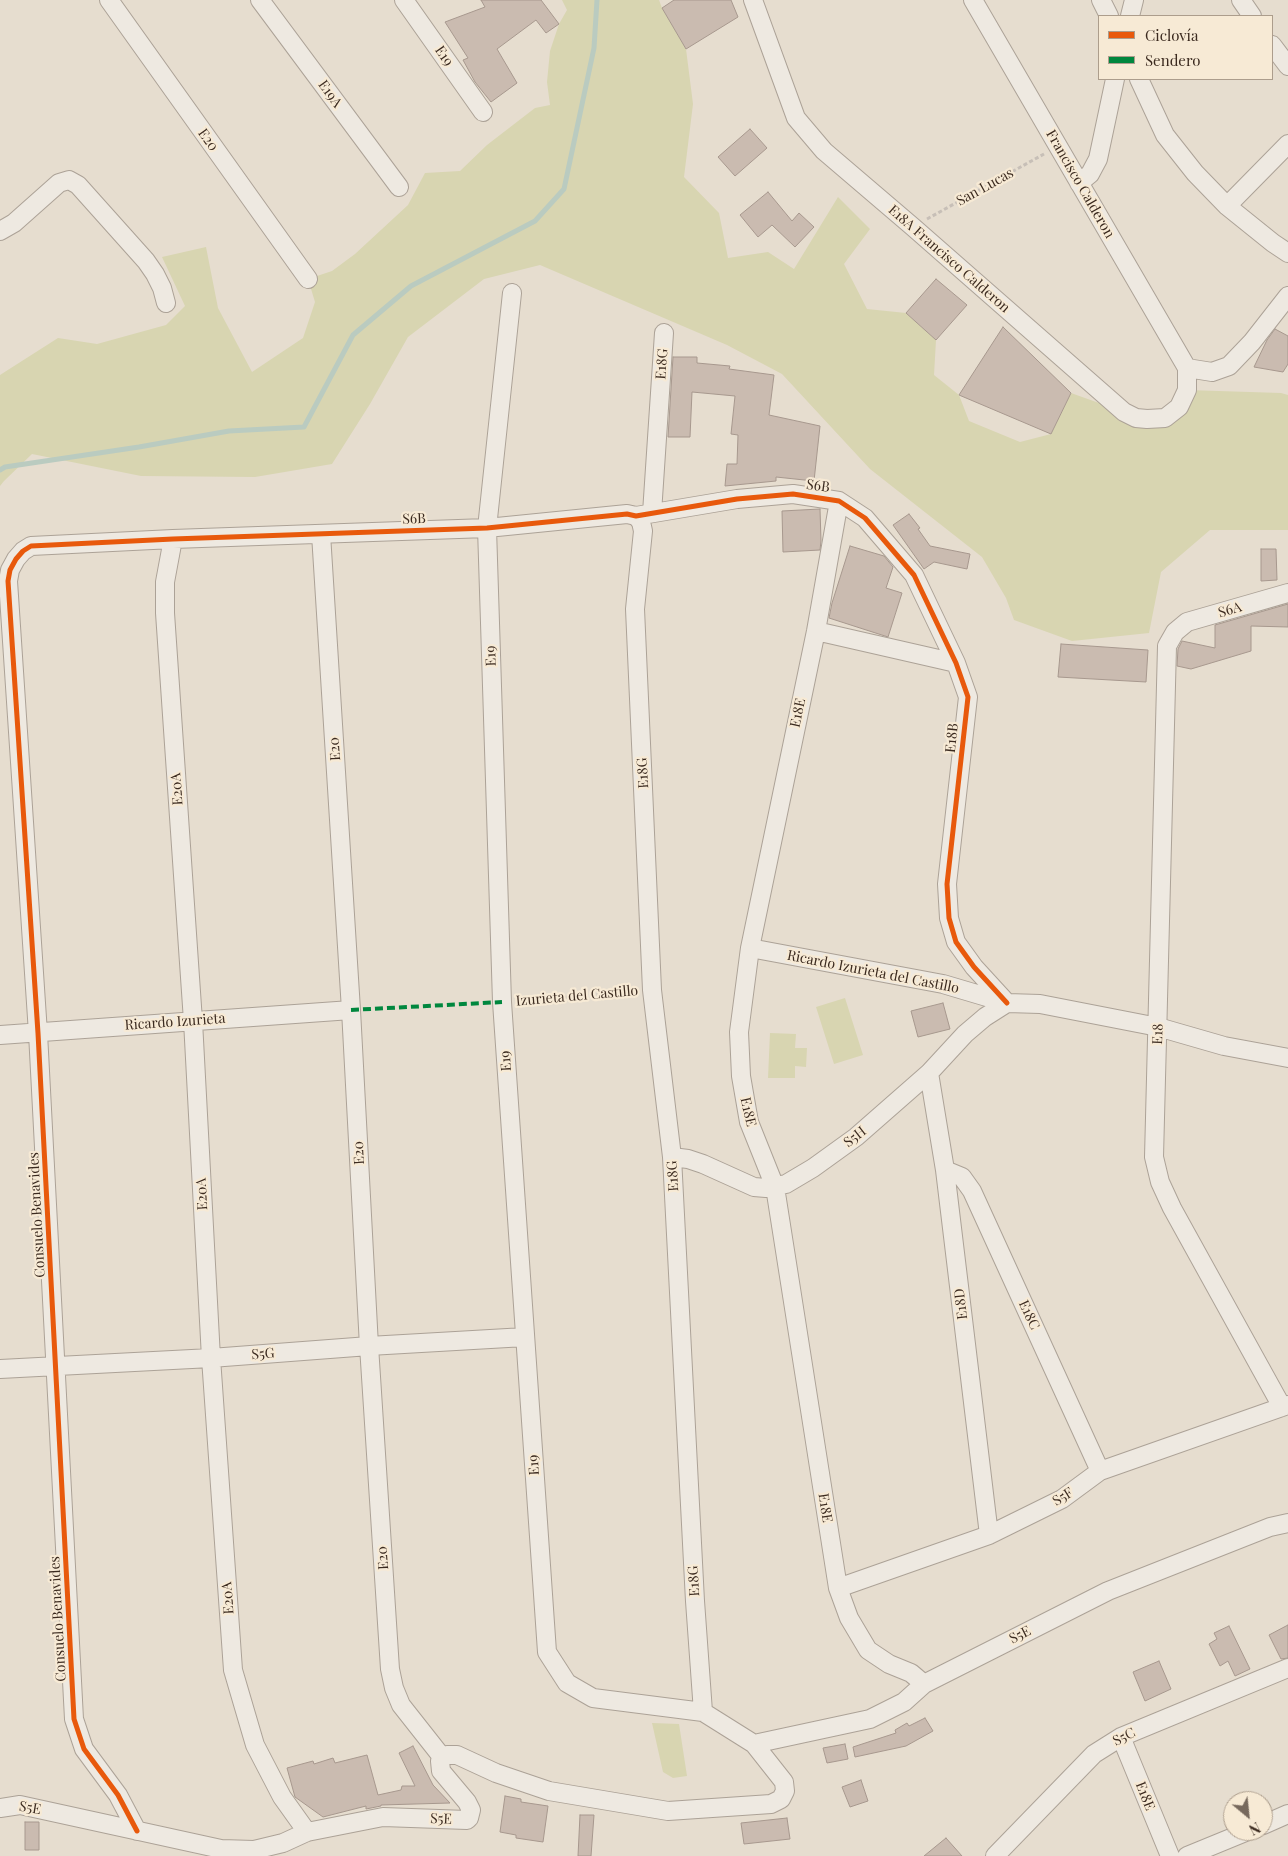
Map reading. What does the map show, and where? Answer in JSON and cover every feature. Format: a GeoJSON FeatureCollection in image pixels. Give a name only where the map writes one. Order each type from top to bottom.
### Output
{"type":"FeatureCollection","features":[{"type":"Feature","properties":{"kind":"street","name":"E20"},"geometry":{"type":"LineString","coordinates":[[108,0],[308,279]]}},
{"type":"Feature","properties":{"kind":"street","name":"E19A"},"geometry":{"type":"LineString","coordinates":[[260,0],[399,187]]}},
{"type":"Feature","properties":{"kind":"street","name":"E19"},"geometry":{"type":"LineString","coordinates":[[404,0],[484,112]]}},
{"type":"Feature","properties":{"kind":"street","name":"E18A Francisco Calderon"},"geometry":{"type":"LineString","coordinates":[[753,0],[796,118],[824,151],[1124,412],[1136,418],[1165,418],[1180,406],[1188,390],[1187,368]]}},
{"type":"Feature","properties":{"kind":"street","name":"Francisco Calderon"},"geometry":{"type":"LineString","coordinates":[[973,0],[1187,368]]}},
{"type":"Feature","properties":{"kind":"street"},"geometry":{"type":"LineString","coordinates":[[1101,0],[1108,15]]}},
{"type":"Feature","properties":{"kind":"street"},"geometry":{"type":"LineString","coordinates":[[1130,15],[1134,0]]}},
{"type":"Feature","properties":{"kind":"street"},"geometry":{"type":"LineString","coordinates":[[1241,0],[1251,15]]}},
{"type":"Feature","properties":{"kind":"street"},"geometry":{"type":"LineString","coordinates":[[1273,46],[1288,66]]}},
{"type":"Feature","properties":{"kind":"street"},"geometry":{"type":"LineString","coordinates":[[1079,183],[1090,174],[1098,159],[1115,80]]}},
{"type":"Feature","properties":{"kind":"street"},"geometry":{"type":"LineString","coordinates":[[1139,80],[1165,135],[1195,173],[1227,206],[1288,253]]}},
{"type":"Feature","properties":{"kind":"street"},"geometry":{"type":"LineString","coordinates":[[1227,206],[1288,144]]}},
{"type":"Feature","properties":{"kind":"street"},"geometry":{"type":"LineString","coordinates":[[0,231],[14,223],[59,184],[69,180],[78,185],[146,261],[162,288],[166,303]]}},
{"type":"Feature","properties":{"kind":"street","name":"E19"},"geometry":{"type":"LineString","coordinates":[[512,293],[487,528],[502,1002],[547,1652],[567,1683],[593,1698],[702,1712]]}},
{"type":"Feature","properties":{"kind":"street"},"geometry":{"type":"LineString","coordinates":[[1187,368],[1212,372],[1229,366],[1252,342],[1288,296]]}},
{"type":"Feature","properties":{"kind":"street","name":"E18G"},"geometry":{"type":"LineString","coordinates":[[664,333],[644,515],[641,522],[643,531],[636,608],[652,990],[672,1157],[702,1712]]}},
{"type":"Feature","properties":{"kind":"street","name":"S6B"},"geometry":{"type":"LineString","coordinates":[[8,581],[10,570],[16,559],[31,546],[487,528],[627,514],[644,515],[737,499],[793,494],[838,501]]}},
{"type":"Feature","properties":{"kind":"street","name":"E18E"},"geometry":{"type":"LineString","coordinates":[[838,501],[816,631],[750,948],[739,1032],[741,1076],[748,1122],[775,1187],[838,1588],[849,1618],[868,1650],[889,1664],[911,1673],[924,1684]]}},
{"type":"Feature","properties":{"kind":"street","name":"E18B"},"geometry":{"type":"LineString","coordinates":[[838,501],[864,518],[914,575],[956,663],[968,697],[947,884],[949,918],[956,942],[974,967],[1007,1003]]}},
{"type":"Feature","properties":{"kind":"street","name":"E20"},"geometry":{"type":"LineString","coordinates":[[321,534],[390,1669],[394,1688],[402,1704],[442,1757]]}},
{"type":"Feature","properties":{"kind":"street","name":"E20A"},"geometry":{"type":"LineString","coordinates":[[173,539],[165,582],[165,613],[193,1021],[211,1358],[233,1670],[255,1745],[282,1797],[307,1832]]}},
{"type":"Feature","properties":{"kind":"street","name":"Consuelo Benavides"},"geometry":{"type":"LineString","coordinates":[[8,581],[38,1033],[74,1719],[84,1749],[118,1795],[136,1831]]}},
{"type":"Feature","properties":{"kind":"street","name":"S6A"},"geometry":{"type":"LineString","coordinates":[[1175,632],[1187,622],[1288,593]]}},
{"type":"Feature","properties":{"kind":"street"},"geometry":{"type":"LineString","coordinates":[[816,631],[956,663]]}},
{"type":"Feature","properties":{"kind":"street","name":"E18"},"geometry":{"type":"LineString","coordinates":[[1175,632],[1167,646],[1154,1157],[1160,1182],[1172,1208],[1285,1406]]}},
{"type":"Feature","properties":{"kind":"street","name":"Ricardo Izurieta del Castillo"},"geometry":{"type":"LineString","coordinates":[[750,948],[943,984],[1007,1003],[1040,1004],[1158,1027],[1224,1046],[1288,1058]]}},
{"type":"Feature","properties":{"kind":"street","name":"S5H"},"geometry":{"type":"LineString","coordinates":[[672,1157],[702,1164],[754,1187],[766,1188],[786,1184],[814,1168],[856,1137],[929,1073],[965,1034],[985,1017],[1007,1003]]}},
{"type":"Feature","properties":{"kind":"street","name":"Ricardo Izurieta"},"geometry":{"type":"LineString","coordinates":[[0,1035],[351,1010]]}},
{"type":"Feature","properties":{"kind":"street","name":"E18D"},"geometry":{"type":"LineString","coordinates":[[929,1073],[945,1170],[989,1535]]}},
{"type":"Feature","properties":{"kind":"street","name":"E18C"},"geometry":{"type":"LineString","coordinates":[[945,1170],[962,1177],[972,1191],[1100,1471]]}},
{"type":"Feature","properties":{"kind":"street","name":"S5G"},"geometry":{"type":"LineString","coordinates":[[0,1369],[525,1338]]}},
{"type":"Feature","properties":{"kind":"street","name":"S5F"},"geometry":{"type":"LineString","coordinates":[[838,1588],[989,1535],[1062,1499],[1100,1471],[1285,1406]]}},
{"type":"Feature","properties":{"kind":"street","name":"S5E"},"geometry":{"type":"LineString","coordinates":[[754,1744],[870,1719],[904,1702],[924,1684],[1108,1591],[1270,1527],[1288,1523]]}},
{"type":"Feature","properties":{"kind":"street","name":"S5C"},"geometry":{"type":"LineString","coordinates":[[995,1856],[1094,1754],[1121,1737],[1288,1668]]}},
{"type":"Feature","properties":{"kind":"street"},"geometry":{"type":"LineString","coordinates":[[442,1757],[457,1755],[496,1773],[549,1791],[668,1811],[770,1804],[781,1799],[785,1791],[784,1782],[754,1744],[702,1712]]}},
{"type":"Feature","properties":{"kind":"street","name":"E18E"},"geometry":{"type":"LineString","coordinates":[[1121,1737],[1170,1856]]}},
{"type":"Feature","properties":{"kind":"street","name":"S5E"},"geometry":{"type":"LineString","coordinates":[[0,1808],[20,1804],[221,1849],[254,1850],[282,1843],[307,1832],[383,1817],[467,1820],[471,1810],[468,1802],[441,1771],[440,1761],[442,1757]]}},
{"type":"Feature","properties":{"kind":"street"},"geometry":{"type":"LineString","coordinates":[[1273,1821],[1288,1814]]}},
{"type":"Feature","properties":{"kind":"street"},"geometry":{"type":"LineString","coordinates":[[1187,1856],[1224,1841]]}},
{"type":"Feature","properties":{"kind":"shaded area"},"geometry":{"type":"Polygon","coordinates":[[[562,0],[659,0],[686,49],[693,104],[684,177],[719,213],[728,258],[768,252],[794,269],[838,197],[870,229],[844,264],[867,309],[906,313],[936,340],[934,375],[959,395],[969,421],[1020,442],[1051,434],[1071,393],[1124,412],[1165,418],[1187,390],[1281,393],[1288,395],[1288,530],[1210,530],[1161,572],[1149,633],[1072,641],[1014,620],[1006,598],[982,557],[870,469],[782,374],[727,345],[540,265],[484,279],[408,337],[370,404],[332,464],[255,477],[141,476],[32,454],[0,486],[0,375],[58,338],[97,344],[166,325],[185,306],[162,257],[206,247],[218,308],[252,372],[303,338],[315,302],[308,279],[332,271],[355,254],[408,205],[425,173],[460,171],[487,145],[535,108],[550,105],[547,82],[550,51],[559,24],[567,10],[562,0]]]}},
{"type":"Feature","properties":{"kind":"shaded area"},"geometry":{"type":"Polygon","coordinates":[[[845,998],[863,1055],[834,1064],[816,1007],[845,998]]]}},
{"type":"Feature","properties":{"kind":"shaded area"},"geometry":{"type":"Polygon","coordinates":[[[770,1033],[796,1034],[795,1048],[807,1048],[806,1067],[795,1066],[795,1078],[768,1078],[770,1033]]]}},
{"type":"Feature","properties":{"kind":"shaded area"},"geometry":{"type":"Polygon","coordinates":[[[652,1723],[679,1724],[687,1776],[673,1778],[663,1772],[652,1723]]]}},
{"type":"Feature","properties":{"kind":"building"},"geometry":{"type":"Polygon","coordinates":[[[481,0],[541,0],[559,24],[546,33],[536,20],[497,49],[517,83],[491,102],[475,82],[463,60],[468,58],[445,22],[485,7],[481,0]]]}},
{"type":"Feature","properties":{"kind":"building"},"geometry":{"type":"Polygon","coordinates":[[[674,0],[731,0],[738,17],[686,49],[662,8],[674,0]]]}},
{"type":"Feature","properties":{"kind":"building"},"geometry":{"type":"Polygon","coordinates":[[[750,129],[767,148],[735,176],[718,157],[750,129]]]}},
{"type":"Feature","properties":{"kind":"building"},"geometry":{"type":"Polygon","coordinates":[[[768,192],[792,221],[799,213],[814,227],[795,247],[772,225],[758,237],[740,215],[768,192]]]}},
{"type":"Feature","properties":{"kind":"building"},"geometry":{"type":"Polygon","coordinates":[[[936,279],[967,305],[936,340],[906,313],[936,279]]]}},
{"type":"Feature","properties":{"kind":"building"},"geometry":{"type":"Polygon","coordinates":[[[1003,327],[1071,393],[1051,434],[959,395],[1003,327]]]}},
{"type":"Feature","properties":{"kind":"building"},"geometry":{"type":"Polygon","coordinates":[[[1275,329],[1288,336],[1288,364],[1283,372],[1254,367],[1267,340],[1275,329]]]}},
{"type":"Feature","properties":{"kind":"building"},"geometry":{"type":"Polygon","coordinates":[[[673,357],[697,357],[697,363],[730,366],[729,369],[774,375],[769,415],[820,426],[814,481],[776,477],[776,481],[725,486],[727,464],[737,464],[738,435],[731,434],[735,396],[692,392],[690,437],[668,437],[673,357]]]}},
{"type":"Feature","properties":{"kind":"building"},"geometry":{"type":"Polygon","coordinates":[[[820,509],[820,550],[783,552],[782,511],[820,509]]]}},
{"type":"Feature","properties":{"kind":"building"},"geometry":{"type":"Polygon","coordinates":[[[909,514],[920,528],[918,529],[930,546],[970,554],[967,569],[934,562],[924,569],[893,525],[909,514]]]}},
{"type":"Feature","properties":{"kind":"building"},"geometry":{"type":"Polygon","coordinates":[[[850,546],[884,556],[893,567],[886,588],[902,593],[888,637],[829,618],[850,546]]]}},
{"type":"Feature","properties":{"kind":"building"},"geometry":{"type":"Polygon","coordinates":[[[1261,549],[1276,549],[1277,580],[1261,581],[1261,549]]]}},
{"type":"Feature","properties":{"kind":"building"},"geometry":{"type":"Polygon","coordinates":[[[1288,604],[1288,627],[1251,626],[1251,651],[1191,669],[1177,666],[1178,649],[1182,641],[1215,648],[1215,625],[1288,604]]]}},
{"type":"Feature","properties":{"kind":"building"},"geometry":{"type":"Polygon","coordinates":[[[1061,644],[1148,650],[1146,682],[1058,677],[1061,644]]]}},
{"type":"Feature","properties":{"kind":"building"},"geometry":{"type":"Polygon","coordinates":[[[943,1003],[950,1029],[918,1037],[911,1011],[943,1003]]]}},
{"type":"Feature","properties":{"kind":"building"},"geometry":{"type":"Polygon","coordinates":[[[1288,1625],[1288,1658],[1281,1659],[1269,1635],[1288,1625]]]}},
{"type":"Feature","properties":{"kind":"building"},"geometry":{"type":"Polygon","coordinates":[[[1229,1626],[1250,1669],[1235,1676],[1228,1661],[1220,1666],[1209,1644],[1217,1639],[1214,1633],[1229,1626]]]}},
{"type":"Feature","properties":{"kind":"building"},"geometry":{"type":"Polygon","coordinates":[[[1159,1661],[1171,1689],[1145,1701],[1133,1672],[1159,1661]]]}},
{"type":"Feature","properties":{"kind":"building"},"geometry":{"type":"Polygon","coordinates":[[[925,1718],[933,1731],[906,1746],[855,1757],[853,1747],[896,1733],[895,1730],[907,1723],[909,1726],[925,1718]]]}},
{"type":"Feature","properties":{"kind":"building"},"geometry":{"type":"Polygon","coordinates":[[[845,1744],[848,1759],[827,1763],[823,1748],[845,1744]]]}},
{"type":"Feature","properties":{"kind":"building"},"geometry":{"type":"Polygon","coordinates":[[[413,1746],[433,1785],[450,1803],[381,1805],[366,1809],[366,1806],[323,1817],[295,1797],[287,1768],[313,1761],[314,1764],[333,1758],[335,1763],[367,1755],[378,1795],[401,1790],[402,1786],[415,1786],[399,1753],[413,1746]]]}},
{"type":"Feature","properties":{"kind":"building"},"geometry":{"type":"Polygon","coordinates":[[[861,1780],[868,1801],[850,1807],[842,1787],[861,1780]]]}},
{"type":"Feature","properties":{"kind":"building"},"geometry":{"type":"Polygon","coordinates":[[[505,1796],[521,1799],[521,1802],[548,1806],[543,1842],[516,1838],[516,1835],[500,1832],[505,1796]]]}},
{"type":"Feature","properties":{"kind":"building"},"geometry":{"type":"Polygon","coordinates":[[[580,1815],[594,1815],[591,1856],[578,1856],[580,1815]]]}},
{"type":"Feature","properties":{"kind":"building"},"geometry":{"type":"Polygon","coordinates":[[[787,1818],[790,1839],[744,1844],[741,1823],[787,1818]]]}},
{"type":"Feature","properties":{"kind":"building"},"geometry":{"type":"Polygon","coordinates":[[[25,1822],[39,1822],[39,1850],[25,1850],[25,1822]]]}},
{"type":"Feature","properties":{"kind":"building"},"geometry":{"type":"Polygon","coordinates":[[[946,1838],[962,1856],[924,1856],[946,1838]]]}},
{"type":"Feature","properties":{"kind":"waterway"},"geometry":{"type":"LineString","coordinates":[[0,470],[5,467],[139,447],[229,431],[304,427],[353,335],[411,286],[535,221],[564,189],[594,48],[597,0]]}},
{"type":"Feature","properties":{"kind":"marked path"},"geometry":{"type":"LineString","coordinates":[[351,1010],[502,1002]]}},
{"type":"Feature","properties":{"kind":"cycle path"},"geometry":{"type":"LineString","coordinates":[[137,1831],[118,1795],[84,1749],[74,1719],[38,1033],[8,581],[10,570],[23,551],[31,546],[487,528],[627,514],[636,516],[737,499],[793,494],[839,501],[865,518],[914,575],[956,663],[968,697],[947,884],[949,918],[956,942],[974,967],[1007,1003]]}}]}
